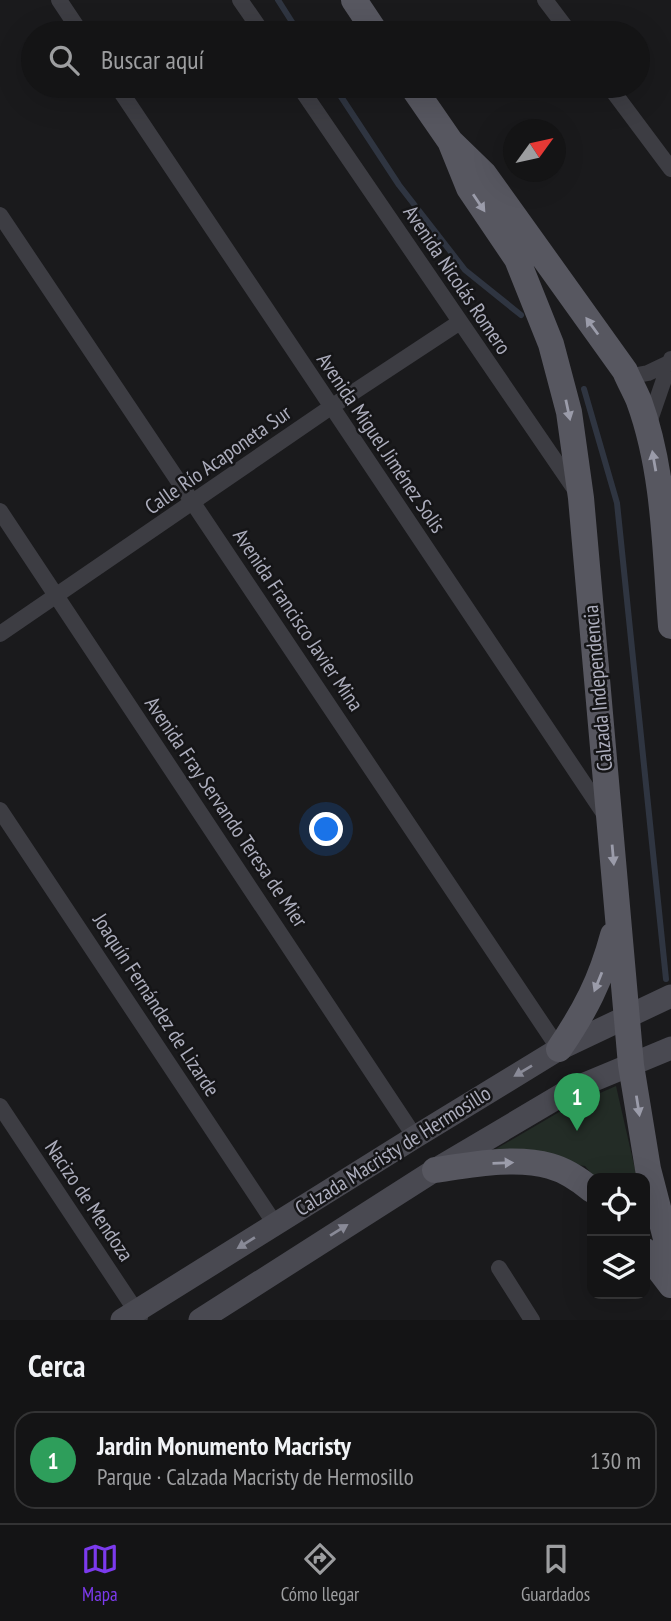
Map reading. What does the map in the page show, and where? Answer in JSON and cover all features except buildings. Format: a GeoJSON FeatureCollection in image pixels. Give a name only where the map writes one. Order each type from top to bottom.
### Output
{"type":"FeatureCollection","features":[{"type":"Feature","properties":{"kind":"main road"},"geometry":{"type":"LineString","coordinates":[[354,0],[368,21]]}},
{"type":"Feature","properties":{"kind":"main road","name":"Calzada Independencia"},"geometry":{"type":"LineString","coordinates":[[420,98],[450,141],[484,174],[627,377],[639,400],[659,486],[671,626]]}},
{"type":"Feature","properties":{"kind":"main road","name":"Calzada Independencia"},"geometry":{"type":"LineString","coordinates":[[450,141],[469,188],[517,259],[551,344],[569,411],[581,498],[631,1065],[648,1169],[671,1258]]}},
{"type":"Feature","properties":{"kind":"main road"},"geometry":{"type":"LineString","coordinates":[[559,1049],[595,992],[618,917]]}},
{"type":"Feature","properties":{"kind":"main road","name":"Calzada Macristy de Hermosillo"},"geometry":{"type":"LineString","coordinates":[[134,1317],[275,1224],[559,1049],[671,996]]}},
{"type":"Feature","properties":{"kind":"main road","name":"Calzada Macristy de Hermosillo"},"geometry":{"type":"LineString","coordinates":[[200,1320],[435,1170],[570,1090],[671,1048]]}},
{"type":"Feature","properties":{"kind":"main road"},"geometry":{"type":"LineString","coordinates":[[435,1170],[512,1162],[550,1166],[587,1186]]}},
{"type":"Feature","properties":{"kind":"main road"},"geometry":{"type":"LineString","coordinates":[[650,1258],[671,1285]]}},
{"type":"Feature","properties":{"kind":"street"},"geometry":{"type":"LineString","coordinates":[[59,0],[73,21]]}},
{"type":"Feature","properties":{"kind":"street"},"geometry":{"type":"LineString","coordinates":[[240,0],[255,21]]}},
{"type":"Feature","properties":{"kind":"street"},"geometry":{"type":"LineString","coordinates":[[545,0],[561,21]]}},
{"type":"Feature","properties":{"kind":"street","name":"Avenida Miguel Jiménez Solis"},"geometry":{"type":"LineString","coordinates":[[125,98],[610,823]]}},
{"type":"Feature","properties":{"kind":"street","name":"Avenida Nicolás Romero"},"geometry":{"type":"LineString","coordinates":[[307,98],[581,498]]}},
{"type":"Feature","properties":{"kind":"street"},"geometry":{"type":"LineString","coordinates":[[618,98],[671,169]]}},
{"type":"Feature","properties":{"kind":"street","name":"Avenida Francisco Javier Mina"},"geometry":{"type":"LineString","coordinates":[[0,215],[559,1049]]}},
{"type":"Feature","properties":{"kind":"street","name":"Calle Río Acaponeta Sur"},"geometry":{"type":"LineString","coordinates":[[0,634],[460,322]]}},
{"type":"Feature","properties":{"kind":"street"},"geometry":{"type":"LineString","coordinates":[[627,377],[648,373],[670,361]]}},
{"type":"Feature","properties":{"kind":"street"},"geometry":{"type":"LineString","coordinates":[[647,429],[670,361]]}},
{"type":"Feature","properties":{"kind":"street","name":"Avenida Fray Servando Teresa de Mier"},"geometry":{"type":"LineString","coordinates":[[0,511],[415,1137]]}},
{"type":"Feature","properties":{"kind":"street","name":"Joaquín Fernández de Lizarde"},"geometry":{"type":"LineString","coordinates":[[0,810],[275,1224]]}},
{"type":"Feature","properties":{"kind":"street","name":"Nacizo de Mendoza"},"geometry":{"type":"LineString","coordinates":[[0,1107],[134,1317]]}},
{"type":"Feature","properties":{"kind":"street"},"geometry":{"type":"LineString","coordinates":[[499,1268],[532,1320]]}},
{"type":"Feature","properties":{"kind":"shaded area"},"geometry":{"type":"Polygon","coordinates":[[[616,1086],[636,1173],[591,1173],[585,1166],[489,1153],[566,1108],[616,1086]]]}},
{"type":"Feature","properties":{"kind":"waterway"},"geometry":{"type":"LineString","coordinates":[[278,0],[291,21]]}},
{"type":"Feature","properties":{"kind":"waterway"},"geometry":{"type":"LineString","coordinates":[[342,98],[399,185],[465,270],[521,315]]}},
{"type":"Feature","properties":{"kind":"waterway"},"geometry":{"type":"LineString","coordinates":[[584,389],[617,503],[666,979]]}},
{"type":"Feature","properties":{"kind":"place","name":"Jardin Monumento Macristy"},"geometry":{"type":"Point","coordinates":[577,1131]}}]}
